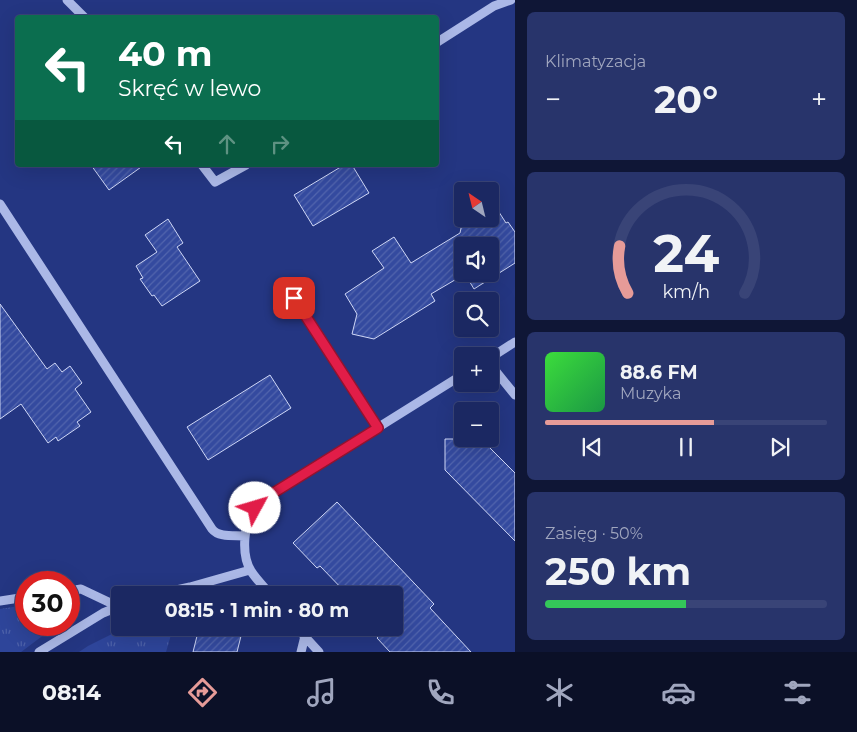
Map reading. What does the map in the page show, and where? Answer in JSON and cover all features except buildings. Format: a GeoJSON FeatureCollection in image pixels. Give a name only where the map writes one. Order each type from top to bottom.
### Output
{"type":"FeatureCollection","features":[{"type":"Feature","properties":{"kind":"street"},"geometry":{"type":"LineString","coordinates":[[67,0],[82,15]]}},
{"type":"Feature","properties":{"kind":"street"},"geometry":{"type":"LineString","coordinates":[[439,41],[490,3],[511,0]]}},
{"type":"Feature","properties":{"kind":"street"},"geometry":{"type":"LineString","coordinates":[[204,167],[215,182],[242,167]]}},
{"type":"Feature","properties":{"kind":"street"},"geometry":{"type":"LineString","coordinates":[[0,204],[212,530],[220,534],[245,536]]}},
{"type":"Feature","properties":{"kind":"street"},"geometry":{"type":"LineString","coordinates":[[294,298],[378,428]]}},
{"type":"Feature","properties":{"kind":"street"},"geometry":{"type":"LineString","coordinates":[[499,352],[514,342]]}},
{"type":"Feature","properties":{"kind":"street"},"geometry":{"type":"LineString","coordinates":[[499,376],[514,395]]}},
{"type":"Feature","properties":{"kind":"street"},"geometry":{"type":"LineString","coordinates":[[263,586],[250,570],[245,554],[245,536],[248,520],[255,508],[270,495],[454,380]]}},
{"type":"Feature","properties":{"kind":"street"},"geometry":{"type":"LineString","coordinates":[[194,586],[250,570]]}},
{"type":"Feature","properties":{"kind":"street"},"geometry":{"type":"LineString","coordinates":[[80,589],[111,602]]}},
{"type":"Feature","properties":{"kind":"street"},"geometry":{"type":"LineString","coordinates":[[0,601],[15,599]]}},
{"type":"Feature","properties":{"kind":"street"},"geometry":{"type":"LineString","coordinates":[[39,652],[111,610]]}},
{"type":"Feature","properties":{"kind":"street"},"geometry":{"type":"LineString","coordinates":[[301,652],[305,636]]}},
{"type":"Feature","properties":{"kind":"street"},"geometry":{"type":"LineString","coordinates":[[305,636],[320,652]]}},
{"type":"Feature","properties":{"kind":"green space"},"geometry":{"type":"Polygon","coordinates":[[[15,607],[15,636],[42,636],[21,652],[0,652],[0,609],[15,607]]]}},
{"type":"Feature","properties":{"kind":"green space"},"geometry":{"type":"Polygon","coordinates":[[[111,634],[171,636],[166,652],[79,652],[111,634]]]}},
{"type":"Feature","properties":{"kind":"route"},"geometry":{"type":"LineString","coordinates":[[255,508],[270,495],[378,428],[294,298]]}}]}
